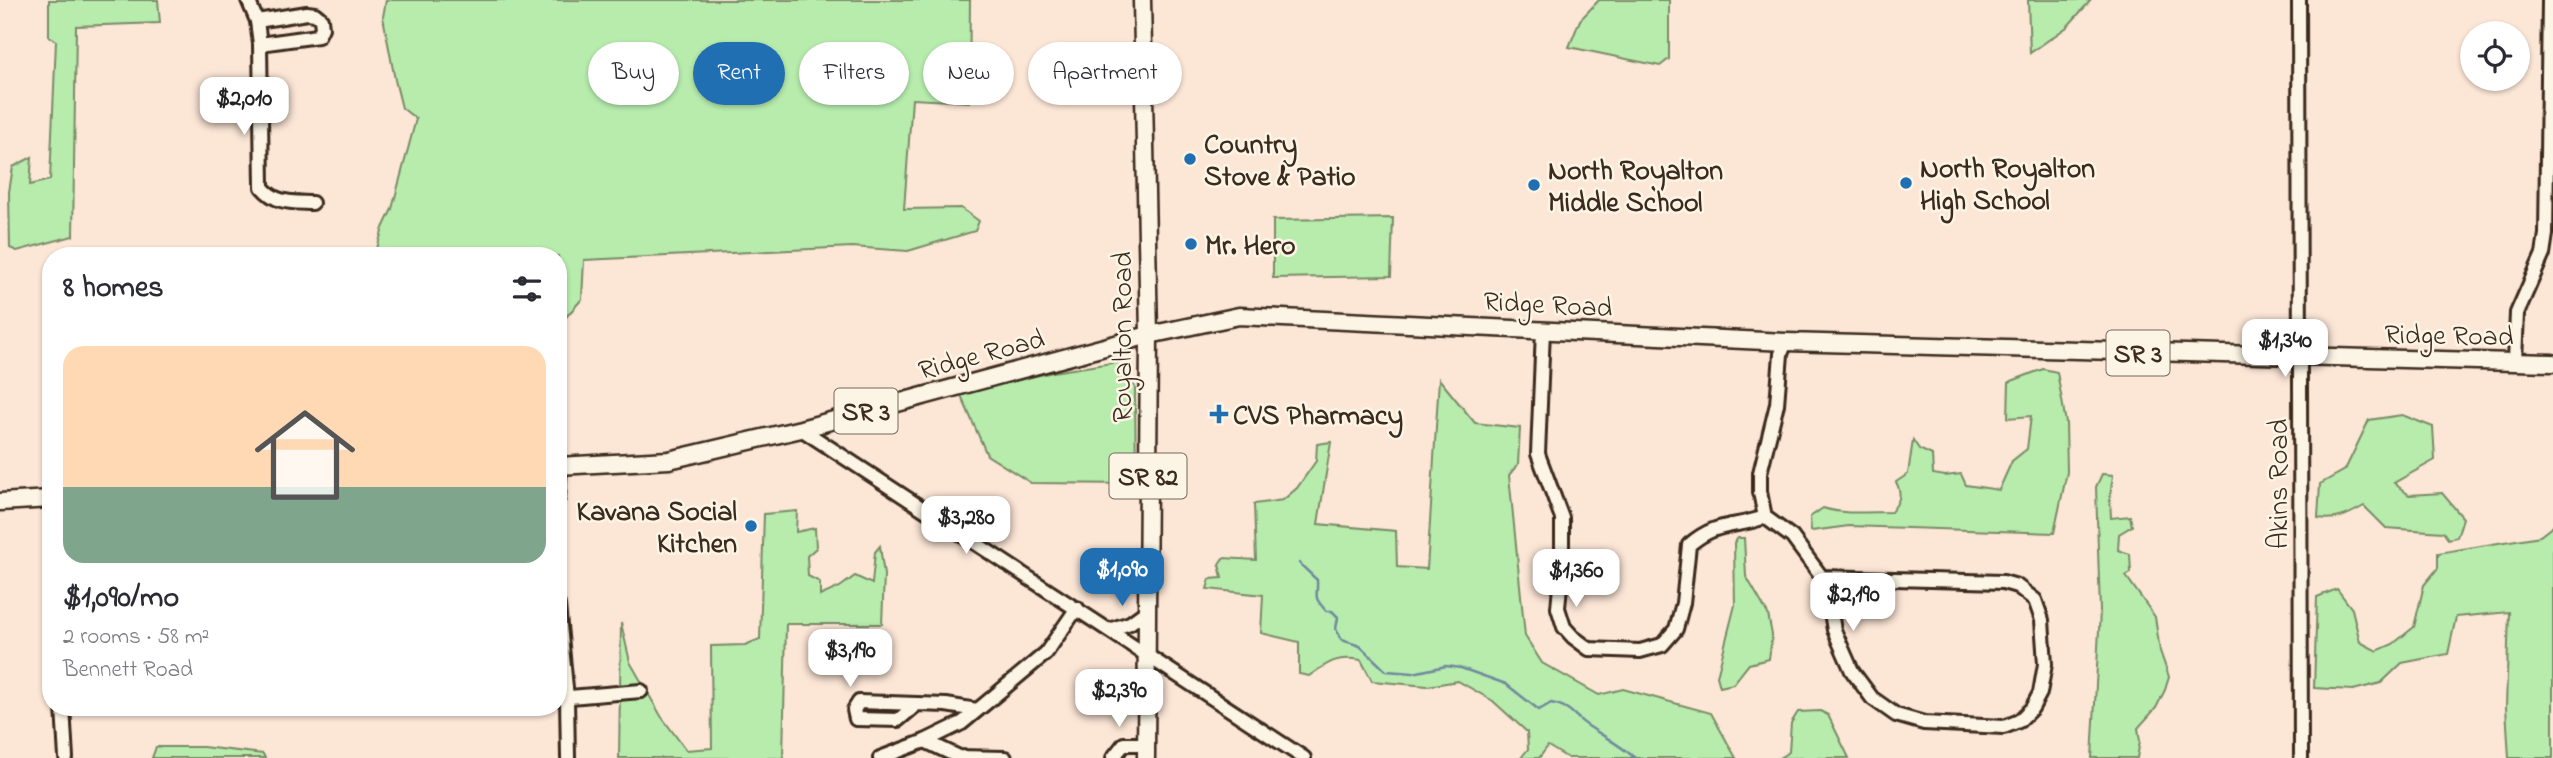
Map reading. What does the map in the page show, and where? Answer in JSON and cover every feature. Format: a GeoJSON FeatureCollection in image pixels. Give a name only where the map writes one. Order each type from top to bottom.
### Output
{"type":"FeatureCollection","features":[{"type":"Feature","properties":{"kind":"main road","name":"Royalton Road"},"geometry":{"type":"LineString","coordinates":[[1142,0],[1149,335],[1146,751]]}},
{"type":"Feature","properties":{"kind":"main road","name":"Ridge Road"},"geometry":{"type":"LineString","coordinates":[[567,466],[669,460],[801,429],[1149,335],[1239,316],[1786,342],[2553,363]]}},
{"type":"Feature","properties":{"kind":"main road"},"geometry":{"type":"LineString","coordinates":[[0,502],[42,500]]}},
{"type":"Feature","properties":{"kind":"street"},"geometry":{"type":"LineString","coordinates":[[248,0],[257,21],[260,44],[262,187],[269,195],[282,202],[312,203]]}},
{"type":"Feature","properties":{"kind":"street","name":"Akins Road"},"geometry":{"type":"LineString","coordinates":[[2298,0],[2301,758]]}},
{"type":"Feature","properties":{"kind":"street"},"geometry":{"type":"LineString","coordinates":[[2515,361],[2517,313],[2543,254],[2546,234],[2549,0]]}},
{"type":"Feature","properties":{"kind":"street"},"geometry":{"type":"LineString","coordinates":[[257,21],[307,13],[315,14],[321,19],[323,28],[318,36],[260,44]]}},
{"type":"Feature","properties":{"kind":"street"},"geometry":{"type":"LineString","coordinates":[[1543,330],[1538,454],[1562,518],[1558,608],[1564,627],[1573,637],[1589,649],[1609,651],[1640,651],[1662,645],[1676,629],[1683,603],[1689,544],[1705,532],[1727,524],[1751,522],[1765,517]]}},
{"type":"Feature","properties":{"kind":"street"},"geometry":{"type":"LineString","coordinates":[[1786,342],[1781,354],[1777,404],[1760,473],[1760,492],[1765,517],[1792,537],[1826,583],[1834,630],[1852,671],[1872,698],[1896,715],[1924,723],[2004,727],[2019,721],[2032,708],[2040,693],[2045,638],[2035,600],[2017,586],[2003,582],[1822,577]]}},
{"type":"Feature","properties":{"kind":"street"},"geometry":{"type":"LineString","coordinates":[[801,429],[1304,758]]}},
{"type":"Feature","properties":{"kind":"street"},"geometry":{"type":"LineString","coordinates":[[880,758],[909,753],[925,741],[962,723],[1046,653],[1077,608]]}},
{"type":"Feature","properties":{"kind":"street"},"geometry":{"type":"LineString","coordinates":[[1109,630],[1130,623],[1148,610]]}},
{"type":"Feature","properties":{"kind":"street"},"geometry":{"type":"LineString","coordinates":[[567,698],[641,691]]}},
{"type":"Feature","properties":{"kind":"street"},"geometry":{"type":"LineString","coordinates":[[916,705],[947,705],[977,710]]}},
{"type":"Feature","properties":{"kind":"street"},"geometry":{"type":"LineString","coordinates":[[64,716],[66,758]]}},
{"type":"Feature","properties":{"kind":"street"},"geometry":{"type":"LineString","coordinates":[[564,716],[568,758]]}},
{"type":"Feature","properties":{"kind":"street"},"geometry":{"type":"LineString","coordinates":[[925,741],[959,757],[1005,758]]}},
{"type":"Feature","properties":{"kind":"street"},"geometry":{"type":"LineString","coordinates":[[1113,758],[1124,744],[1146,751]]}},
{"type":"Feature","properties":{"kind":"green space"},"geometry":{"type":"Polygon","coordinates":[[[49,0],[158,0],[160,23],[76,26],[73,236],[17,251],[10,248],[9,192],[13,167],[32,157],[30,185],[50,180],[56,41],[49,37],[49,0]]]}},
{"type":"Feature","properties":{"kind":"green space"},"geometry":{"type":"Polygon","coordinates":[[[386,0],[970,0],[970,42],[923,42],[923,100],[912,99],[904,209],[961,208],[979,221],[975,231],[908,251],[852,247],[584,260],[582,299],[567,316],[567,247],[377,247],[392,209],[416,119],[402,108],[383,17],[386,0]]]}},
{"type":"Feature","properties":{"kind":"green space"},"geometry":{"type":"Polygon","coordinates":[[[1599,0],[1669,0],[1669,59],[1660,66],[1569,47],[1580,20],[1599,0]]]}},
{"type":"Feature","properties":{"kind":"green space"},"geometry":{"type":"Polygon","coordinates":[[[2028,0],[2091,0],[2067,27],[2030,53],[2028,0]]]}},
{"type":"Feature","properties":{"kind":"green space"},"geometry":{"type":"Polygon","coordinates":[[[1393,218],[1391,276],[1273,278],[1273,220],[1393,218]]]}},
{"type":"Feature","properties":{"kind":"green space"},"geometry":{"type":"Polygon","coordinates":[[[1118,362],[1135,387],[1136,484],[1031,483],[987,455],[960,393],[1053,372],[1118,362]]]}},
{"type":"Feature","properties":{"kind":"green space"},"geometry":{"type":"Polygon","coordinates":[[[2043,369],[2057,372],[2066,423],[2067,472],[2054,533],[1849,526],[1811,531],[1810,517],[1823,508],[1848,512],[1891,512],[1899,498],[1896,482],[1908,474],[1913,440],[1919,449],[1932,455],[1933,474],[1961,474],[1966,485],[1999,490],[2012,461],[2027,449],[2031,416],[2008,418],[2009,382],[2043,369]]]}},
{"type":"Feature","properties":{"kind":"green space"},"geometry":{"type":"Polygon","coordinates":[[[1439,379],[1475,423],[1520,428],[1518,464],[1509,475],[1525,636],[1542,663],[1599,695],[1623,689],[1711,713],[1736,758],[1568,758],[1548,746],[1539,758],[1521,758],[1528,749],[1527,732],[1493,701],[1458,681],[1427,686],[1372,681],[1361,660],[1352,659],[1333,661],[1309,676],[1299,674],[1299,642],[1261,633],[1263,595],[1207,589],[1210,579],[1222,578],[1219,564],[1223,558],[1256,560],[1254,504],[1283,500],[1297,488],[1316,461],[1317,444],[1331,442],[1318,524],[1396,531],[1397,567],[1427,569],[1439,379]]]}},
{"type":"Feature","properties":{"kind":"green space"},"geometry":{"type":"Polygon","coordinates":[[[2402,415],[2433,427],[2435,460],[2394,483],[2409,495],[2442,493],[2463,518],[2457,537],[2448,539],[2443,532],[2386,528],[2364,506],[2331,519],[2318,518],[2320,484],[2345,470],[2369,420],[2402,415]]]}},
{"type":"Feature","properties":{"kind":"green space"},"geometry":{"type":"Polygon","coordinates":[[[2102,474],[2113,475],[2111,518],[2130,516],[2132,526],[2119,534],[2118,550],[2130,554],[2131,573],[2126,576],[2155,617],[2160,651],[2169,677],[2156,708],[2138,728],[2140,741],[2137,758],[2092,758],[2100,611],[2096,487],[2102,474]]]}},
{"type":"Feature","properties":{"kind":"green space"},"geometry":{"type":"Polygon","coordinates":[[[797,511],[796,532],[815,528],[816,548],[807,556],[808,576],[820,582],[820,596],[840,587],[855,576],[872,584],[875,552],[880,546],[884,575],[882,624],[786,624],[783,758],[619,758],[621,623],[630,662],[661,716],[686,750],[712,748],[711,646],[745,645],[760,639],[764,514],[797,511]]]}},
{"type":"Feature","properties":{"kind":"green space"},"geometry":{"type":"Polygon","coordinates":[[[2553,526],[2553,758],[2509,758],[2506,707],[2509,612],[2456,617],[2448,654],[2402,663],[2381,683],[2353,690],[2314,688],[2317,597],[2337,589],[2352,609],[2360,642],[2377,651],[2393,644],[2414,627],[2424,585],[2438,568],[2438,553],[2540,536],[2553,526]]]}},
{"type":"Feature","properties":{"kind":"green space"},"geometry":{"type":"Polygon","coordinates":[[[1738,538],[1744,538],[1746,576],[1768,614],[1772,635],[1769,659],[1749,664],[1733,684],[1720,687],[1717,676],[1735,605],[1734,543],[1738,538]]]}},
{"type":"Feature","properties":{"kind":"green space"},"geometry":{"type":"Polygon","coordinates":[[[1820,711],[1828,715],[1849,758],[1779,758],[1789,752],[1791,723],[1798,712],[1820,711]]]}},
{"type":"Feature","properties":{"kind":"green space"},"geometry":{"type":"Polygon","coordinates":[[[156,747],[203,747],[263,754],[265,758],[152,758],[156,747]]]}},
{"type":"Feature","properties":{"kind":"waterway"},"geometry":{"type":"LineString","coordinates":[[1299,563],[1317,580],[1319,602],[1326,611],[1332,611],[1338,617],[1336,629],[1342,640],[1360,646],[1386,671],[1413,673],[1446,666],[1461,668],[1506,684],[1539,710],[1551,703],[1564,707],[1635,758]]}},
{"type":"Feature","properties":{"kind":"place","name":"Country Stove & Patio"},"geometry":{"type":"Point","coordinates":[1190,159]}},
{"type":"Feature","properties":{"kind":"place","name":"North Royalton High School"},"geometry":{"type":"Point","coordinates":[1906,183]}},
{"type":"Feature","properties":{"kind":"place","name":"North Royalton Middle School"},"geometry":{"type":"Point","coordinates":[1534,185]}},
{"type":"Feature","properties":{"kind":"place","name":"Mr. Hero"},"geometry":{"type":"Point","coordinates":[1191,244]}},
{"type":"Feature","properties":{"kind":"place","name":"CVS Pharmacy"},"geometry":{"type":"Point","coordinates":[1219,414]}},
{"type":"Feature","properties":{"kind":"place","name":"Kavana Social Kitchen"},"geometry":{"type":"Point","coordinates":[751,526]}}]}
